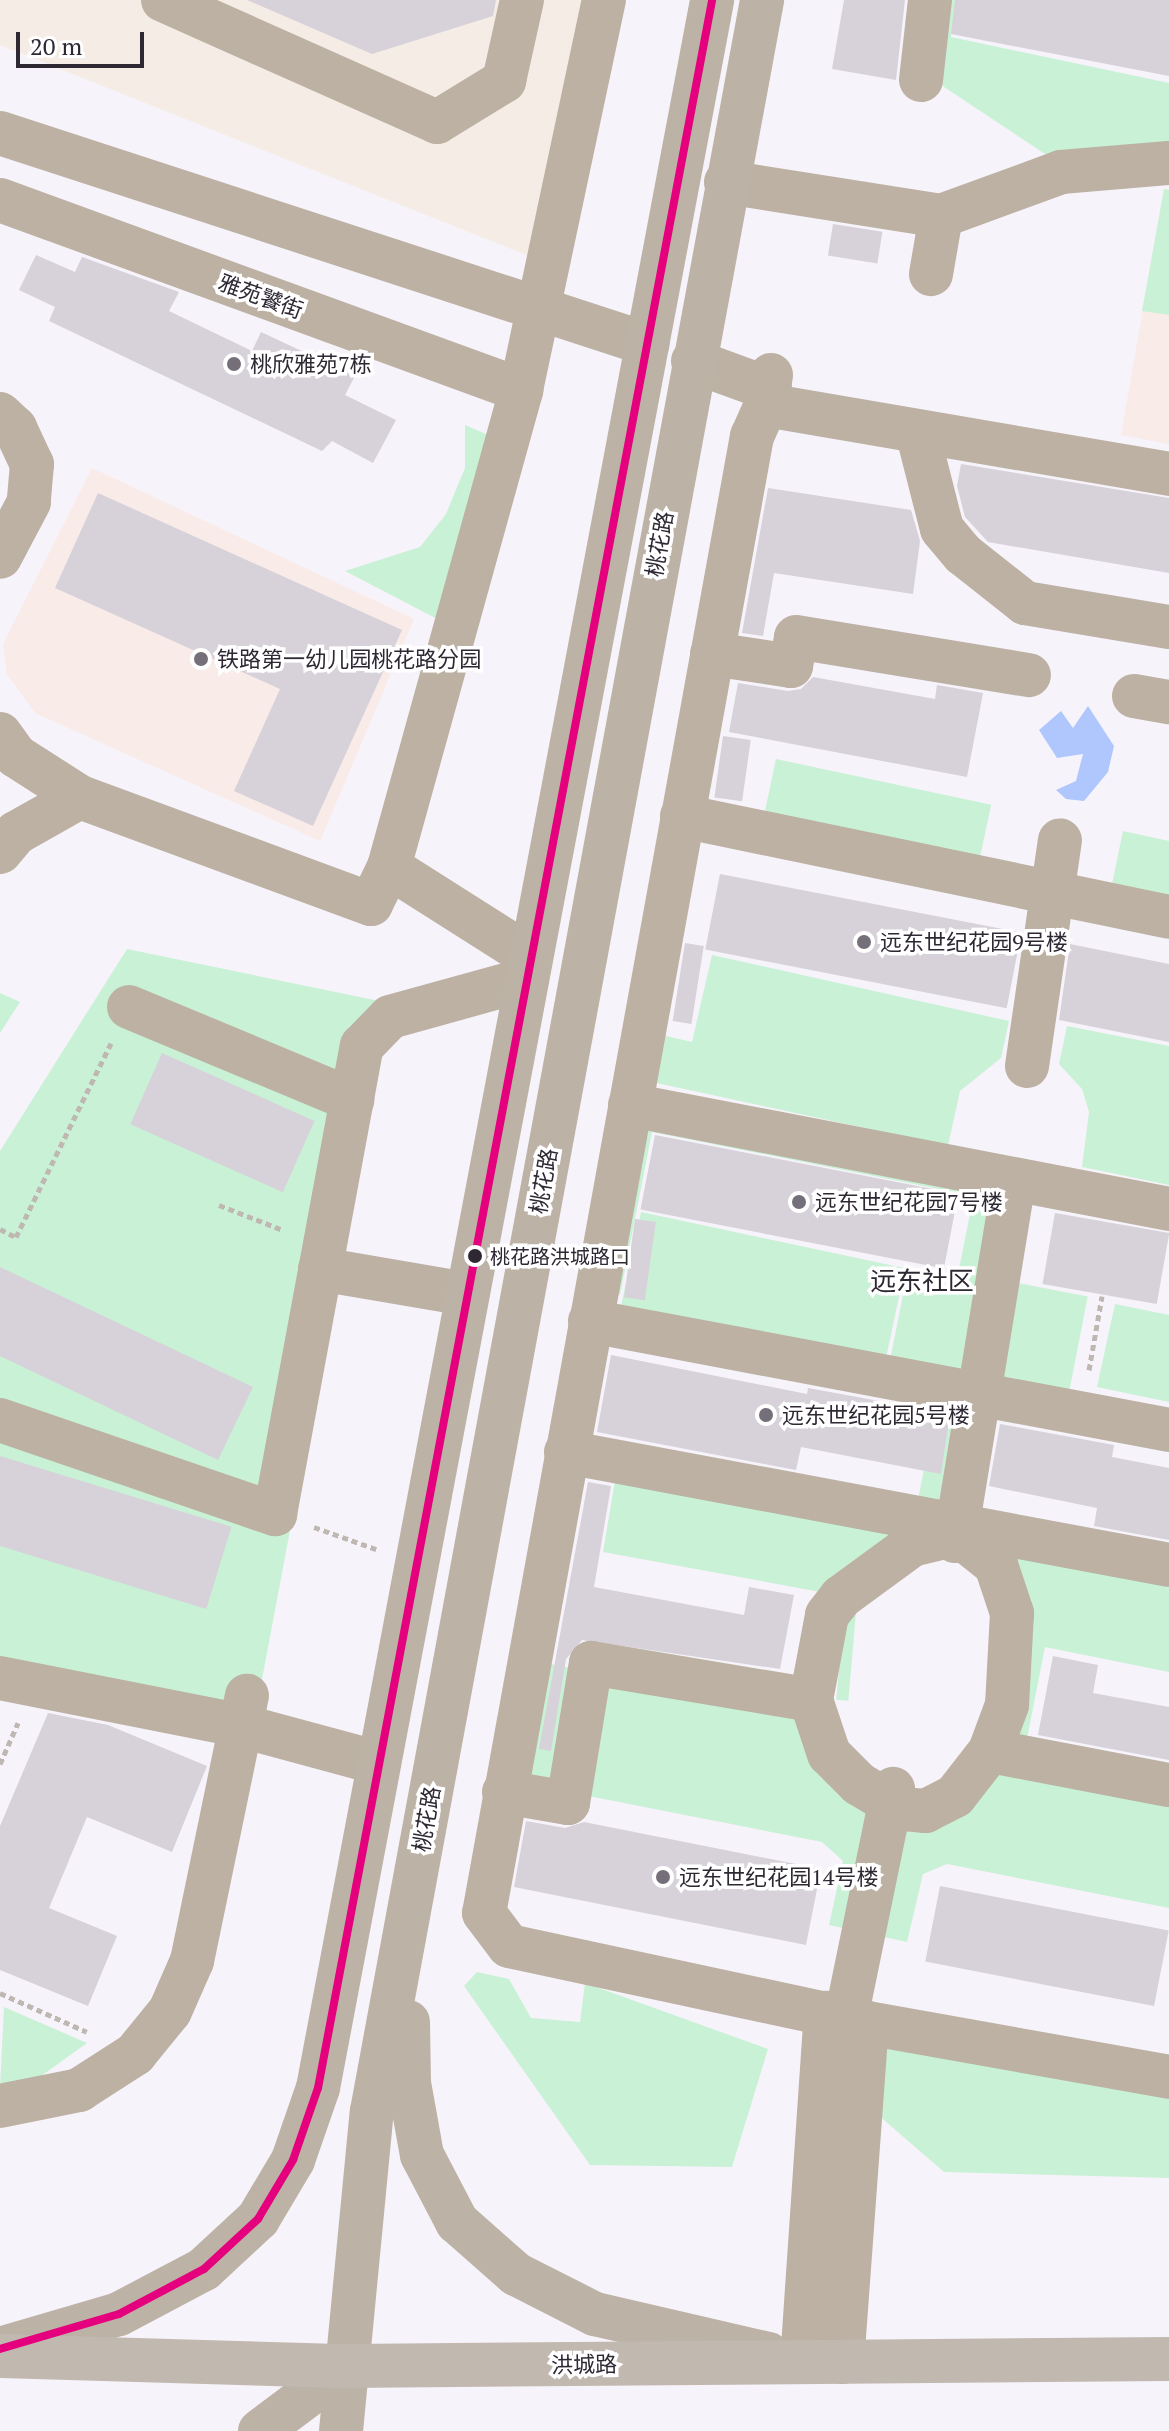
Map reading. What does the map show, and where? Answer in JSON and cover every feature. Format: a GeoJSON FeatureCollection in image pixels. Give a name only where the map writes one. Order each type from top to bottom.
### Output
{"type":"FeatureCollection","features":[{"type":"Feature","properties":{"kind":"highway","name":"洪城路"},"geometry":{"type":"LineString","coordinates":[[0,2356],[347,2366],[1169,2359]]}},
{"type":"Feature","properties":{"kind":"main road"},"geometry":{"type":"LineString","coordinates":[[0,2349],[119,2314],[204,2269],[258,2219],[293,2160],[318,2088],[712,0]]}},
{"type":"Feature","properties":{"kind":"main road","name":"桃花路"},"geometry":{"type":"LineString","coordinates":[[341,2431],[372,2111],[762,0]]}},
{"type":"Feature","properties":{"kind":"main road"},"geometry":{"type":"LineString","coordinates":[[405,1931],[409,2083],[422,2155],[457,2222],[516,2274],[595,2314],[822,2362]]}},
{"type":"Feature","properties":{"kind":"main road"},"geometry":{"type":"LineString","coordinates":[[260,2431],[347,2366]]}},
{"type":"Feature","properties":{"kind":"main road"},"geometry":{"type":"LineString","coordinates":[[331,2431],[347,2366]]}},
{"type":"Feature","properties":{"kind":"street"},"geometry":{"type":"LineString","coordinates":[[163,0],[437,122],[504,81],[522,0]]}},
{"type":"Feature","properties":{"kind":"street"},"geometry":{"type":"LineString","coordinates":[[8,745],[80,797],[371,904],[389,867],[521,390],[541,310],[604,0]]}},
{"type":"Feature","properties":{"kind":"street"},"geometry":{"type":"LineString","coordinates":[[921,80],[930,0]]}},
{"type":"Feature","properties":{"kind":"street"},"geometry":{"type":"LineString","coordinates":[[0,133],[647,344]]}},
{"type":"Feature","properties":{"kind":"street"},"geometry":{"type":"LineString","coordinates":[[726,182],[941,216],[1061,172],[1169,163]]}},
{"type":"Feature","properties":{"kind":"street","name":"雅苑饕街"},"geometry":{"type":"LineString","coordinates":[[2,205],[521,390]]}},
{"type":"Feature","properties":{"kind":"street"},"geometry":{"type":"LineString","coordinates":[[931,274],[941,216]]}},
{"type":"Feature","properties":{"kind":"street"},"geometry":{"type":"LineString","coordinates":[[693,361],[769,390],[917,431],[1169,474]]}},
{"type":"Feature","properties":{"kind":"street"},"geometry":{"type":"LineString","coordinates":[[769,390],[752,436],[484,1913],[509,1946],[846,2018],[1169,2077]]}},
{"type":"Feature","properties":{"kind":"street"},"geometry":{"type":"LineString","coordinates":[[0,414],[15,428],[32,464],[29,502],[0,557]]}},
{"type":"Feature","properties":{"kind":"street"},"geometry":{"type":"LineString","coordinates":[[917,431],[942,529],[963,554],[1025,603],[1169,627]]}},
{"type":"Feature","properties":{"kind":"street"},"geometry":{"type":"LineString","coordinates":[[712,654],[791,666],[796,637],[1029,675]]}},
{"type":"Feature","properties":{"kind":"street"},"geometry":{"type":"LineString","coordinates":[[8,745],[26,795],[8,842]]}},
{"type":"Feature","properties":{"kind":"street"},"geometry":{"type":"LineString","coordinates":[[8,842],[80,797]]}},
{"type":"Feature","properties":{"kind":"street"},"geometry":{"type":"LineString","coordinates":[[682,816],[1169,917]]}},
{"type":"Feature","properties":{"kind":"street"},"geometry":{"type":"LineString","coordinates":[[1027,1066],[1060,840]]}},
{"type":"Feature","properties":{"kind":"street"},"geometry":{"type":"LineString","coordinates":[[389,867],[529,968]]}},
{"type":"Feature","properties":{"kind":"street"},"geometry":{"type":"LineString","coordinates":[[0,1420],[275,1514],[362,1046],[390,1017],[529,968]]}},
{"type":"Feature","properties":{"kind":"street"},"geometry":{"type":"LineString","coordinates":[[129,1007],[352,1100]]}},
{"type":"Feature","properties":{"kind":"street"},"geometry":{"type":"LineString","coordinates":[[630,1105],[1169,1209]]}},
{"type":"Feature","properties":{"kind":"street"},"geometry":{"type":"LineString","coordinates":[[957,1534],[1014,1180]]}},
{"type":"Feature","properties":{"kind":"street"},"geometry":{"type":"LineString","coordinates":[[322,1257],[470,1282]]}},
{"type":"Feature","properties":{"kind":"street"},"geometry":{"type":"LineString","coordinates":[[590,1321],[1169,1430]]}},
{"type":"Feature","properties":{"kind":"street"},"geometry":{"type":"LineString","coordinates":[[566,1452],[957,1534],[1169,1565]]}},
{"type":"Feature","properties":{"kind":"street"},"geometry":{"type":"LineString","coordinates":[[957,1534],[996,1565],[1012,1613],[1007,1705],[990,1751],[955,1796],[926,1811],[859,1784],[829,1754],[811,1700],[827,1615],[841,1597],[912,1545],[957,1534]]}},
{"type":"Feature","properties":{"kind":"street"},"geometry":{"type":"LineString","coordinates":[[504,1792],[568,1803],[591,1663],[811,1700]]}},
{"type":"Feature","properties":{"kind":"street"},"geometry":{"type":"LineString","coordinates":[[0,1678],[242,1711],[379,1763]]}},
{"type":"Feature","properties":{"kind":"street"},"geometry":{"type":"LineString","coordinates":[[0,2106],[79,2090],[135,2054],[170,2011],[192,1961],[242,1711]]}},
{"type":"Feature","properties":{"kind":"street"},"geometry":{"type":"LineString","coordinates":[[990,1751],[1169,1785]]}},
{"type":"Feature","properties":{"kind":"street"},"geometry":{"type":"LineString","coordinates":[[822,2362],[846,2018],[892,1796]]}},
{"type":"Feature","properties":{"kind":"path"},"geometry":{"type":"LineString","coordinates":[[0,1229],[16,1237],[129,1007]]}},
{"type":"Feature","properties":{"kind":"path"},"geometry":{"type":"LineString","coordinates":[[219,1205],[322,1257]]}},
{"type":"Feature","properties":{"kind":"path"},"geometry":{"type":"LineString","coordinates":[[1081,1413],[1102,1296]]}},
{"type":"Feature","properties":{"kind":"path"},"geometry":{"type":"LineString","coordinates":[[275,1514],[417,1563]]}},
{"type":"Feature","properties":{"kind":"path"},"geometry":{"type":"LineString","coordinates":[[0,1993],[135,2054]]}},
{"type":"Feature","properties":{"kind":"shaded area"},"geometry":{"type":"Polygon","coordinates":[[[0,0],[586,0],[531,257],[0,45],[0,0]]]}},
{"type":"Feature","properties":{"kind":"shaded area"},"geometry":{"type":"Polygon","coordinates":[[[1164,189],[1169,190],[1169,444],[1121,435],[1164,189]]]}},
{"type":"Feature","properties":{"kind":"shaded area","name":"铁路第一幼儿园桃花路分园"},"geometry":{"type":"Polygon","coordinates":[[[92,468],[414,619],[320,841],[35,713],[7,674],[3,644],[92,468]]]}},
{"type":"Feature","properties":{"kind":"green space"},"geometry":{"type":"Polygon","coordinates":[[[939,0],[957,0],[951,37],[1169,83],[1169,157],[1060,164],[932,79],[939,0]]]}},
{"type":"Feature","properties":{"kind":"green space"},"geometry":{"type":"Polygon","coordinates":[[[1164,189],[1169,190],[1169,315],[1142,311],[1164,189]]]}},
{"type":"Feature","properties":{"kind":"green space"},"geometry":{"type":"Polygon","coordinates":[[[465,425],[493,437],[443,622],[345,571],[420,547],[446,514],[465,468],[465,425]]]}},
{"type":"Feature","properties":{"kind":"green space"},"geometry":{"type":"Polygon","coordinates":[[[776,759],[991,805],[977,871],[762,826],[776,759]]]}},
{"type":"Feature","properties":{"kind":"green space"},"geometry":{"type":"Polygon","coordinates":[[[1123,831],[1169,841],[1169,907],[1110,894],[1123,831]]]}},
{"type":"Feature","properties":{"kind":"green space"},"geometry":{"type":"Polygon","coordinates":[[[127,949],[389,1003],[254,1722],[0,1670],[0,1151],[127,949]]]}},
{"type":"Feature","properties":{"kind":"green space"},"geometry":{"type":"Polygon","coordinates":[[[712,955],[1009,1021],[1001,1058],[960,1091],[948,1146],[652,1082],[662,1035],[692,1042],[712,955]]]}},
{"type":"Feature","properties":{"kind":"green space"},"geometry":{"type":"Polygon","coordinates":[[[0,993],[20,1002],[0,1033],[0,993]]]}},
{"type":"Feature","properties":{"kind":"green space"},"geometry":{"type":"Polygon","coordinates":[[[1067,1026],[1169,1046],[1169,1185],[1082,1167],[1089,1112],[1082,1089],[1059,1064],[1067,1026]]]}},
{"type":"Feature","properties":{"kind":"green space"},"geometry":{"type":"Polygon","coordinates":[[[635,1110],[1012,1183],[945,1521],[918,1499],[941,1386],[887,1375],[906,1280],[955,1289],[970,1214],[964,1194],[652,1132],[620,1295],[598,1291],[635,1110]]]}},
{"type":"Feature","properties":{"kind":"green space"},"geometry":{"type":"Polygon","coordinates":[[[641,1212],[905,1268],[882,1376],[618,1320],[641,1212]]]}},
{"type":"Feature","properties":{"kind":"green space"},"geometry":{"type":"Polygon","coordinates":[[[1018,1283],[1088,1297],[1070,1390],[1000,1376],[1018,1283]]]}},
{"type":"Feature","properties":{"kind":"green space"},"geometry":{"type":"Polygon","coordinates":[[[1115,1304],[1169,1315],[1169,1402],[1097,1387],[1115,1304]]]}},
{"type":"Feature","properties":{"kind":"green space"},"geometry":{"type":"Polygon","coordinates":[[[616,1475],[913,1538],[826,1593],[603,1552],[616,1475]]]}},
{"type":"Feature","properties":{"kind":"green space"},"geometry":{"type":"Polygon","coordinates":[[[990,1541],[1169,1577],[1169,1672],[1045,1647],[1022,1764],[1169,1790],[1169,1908],[947,1864],[923,1874],[907,1942],[829,1925],[843,1861],[822,1842],[512,1781],[536,1661],[798,1712],[888,1819],[993,1771],[990,1541]]]}},
{"type":"Feature","properties":{"kind":"green space"},"geometry":{"type":"Polygon","coordinates":[[[844,1612],[856,1613],[848,1701],[836,1700],[844,1612]]]}},
{"type":"Feature","properties":{"kind":"green space"},"geometry":{"type":"Polygon","coordinates":[[[477,1972],[509,1979],[531,2018],[580,2022],[585,1983],[768,2049],[732,2167],[590,2165],[464,1986],[477,1972]]]}},
{"type":"Feature","properties":{"kind":"green space"},"geometry":{"type":"Polygon","coordinates":[[[4,2007],[87,2043],[37,2079],[0,2087],[4,2007]]]}},
{"type":"Feature","properties":{"kind":"green space"},"geometry":{"type":"Polygon","coordinates":[[[880,2040],[1169,2089],[1169,2178],[944,2172],[877,2114],[880,2040]]]}},
{"type":"Feature","properties":{"kind":"water"},"geometry":{"type":"Polygon","coordinates":[[[1088,706],[1114,746],[1108,772],[1084,801],[1066,799],[1056,790],[1076,781],[1083,754],[1057,758],[1039,730],[1061,711],[1073,728],[1088,706]]]}},
{"type":"Feature","properties":{"kind":"building"},"geometry":{"type":"Polygon","coordinates":[[[247,0],[496,0],[493,16],[372,54],[247,0]]]}},
{"type":"Feature","properties":{"kind":"building"},"geometry":{"type":"Polygon","coordinates":[[[844,0],[905,0],[896,80],[832,69],[844,0]]]}},
{"type":"Feature","properties":{"kind":"building"},"geometry":{"type":"Polygon","coordinates":[[[955,0],[1169,0],[1169,76],[951,34],[955,0]]]}},
{"type":"Feature","properties":{"kind":"building"},"geometry":{"type":"Polygon","coordinates":[[[833,224],[882,232],[877,263],[828,256],[833,224]]]}},
{"type":"Feature","properties":{"kind":"building","name":"桃欣雅苑7栋"},"geometry":{"type":"Polygon","coordinates":[[[36,255],[75,272],[82,257],[179,292],[169,311],[252,351],[261,332],[355,376],[345,395],[396,420],[373,463],[332,441],[322,451],[49,321],[55,307],[19,290],[36,255]]]}},
{"type":"Feature","properties":{"kind":"building"},"geometry":{"type":"Polygon","coordinates":[[[961,464],[1169,498],[1169,573],[988,542],[965,517],[957,486],[961,464]]]}},
{"type":"Feature","properties":{"kind":"building"},"geometry":{"type":"Polygon","coordinates":[[[768,488],[911,510],[920,541],[913,594],[774,573],[763,636],[742,633],[768,488]]]}},
{"type":"Feature","properties":{"kind":"building"},"geometry":{"type":"Polygon","coordinates":[[[98,493],[402,630],[313,826],[234,791],[280,689],[55,588],[98,493]]]}},
{"type":"Feature","properties":{"kind":"building"},"geometry":{"type":"Polygon","coordinates":[[[813,677],[935,699],[937,685],[983,693],[967,777],[729,732],[738,683],[788,691],[801,689],[813,677]]]}},
{"type":"Feature","properties":{"kind":"building"},"geometry":{"type":"Polygon","coordinates":[[[723,736],[751,740],[742,801],[714,797],[723,736]]]}},
{"type":"Feature","properties":{"kind":"building","name":"远东世纪花园9号楼"},"geometry":{"type":"Polygon","coordinates":[[[720,874],[1021,933],[1007,1008],[705,950],[720,874]]]}},
{"type":"Feature","properties":{"kind":"building"},"geometry":{"type":"Polygon","coordinates":[[[685,943],[704,946],[691,1024],[673,1021],[685,943]]]}},
{"type":"Feature","properties":{"kind":"building"},"geometry":{"type":"Polygon","coordinates":[[[1070,944],[1169,964],[1169,1042],[1059,1020],[1070,944]]]}},
{"type":"Feature","properties":{"kind":"building"},"geometry":{"type":"Polygon","coordinates":[[[162,1053],[315,1121],[283,1192],[130,1124],[162,1053]]]}},
{"type":"Feature","properties":{"kind":"building","name":"远东世纪花园7号楼"},"geometry":{"type":"Polygon","coordinates":[[[655,1135],[958,1194],[944,1269],[640,1210],[655,1135]]]}},
{"type":"Feature","properties":{"kind":"building"},"geometry":{"type":"Polygon","coordinates":[[[1055,1213],[1169,1233],[1157,1304],[1042,1284],[1055,1213]]]}},
{"type":"Feature","properties":{"kind":"building"},"geometry":{"type":"Polygon","coordinates":[[[635,1219],[656,1222],[645,1300],[624,1297],[635,1219]]]}},
{"type":"Feature","properties":{"kind":"building"},"geometry":{"type":"Polygon","coordinates":[[[0,1267],[253,1387],[218,1460],[0,1356],[0,1267]]]}},
{"type":"Feature","properties":{"kind":"building","name":"远东世纪花园5号楼"},"geometry":{"type":"Polygon","coordinates":[[[611,1355],[807,1394],[808,1388],[950,1414],[941,1474],[801,1447],[796,1470],[597,1432],[611,1355]]]}},
{"type":"Feature","properties":{"kind":"building"},"geometry":{"type":"Polygon","coordinates":[[[1000,1424],[1114,1445],[1112,1457],[1169,1468],[1169,1540],[1094,1526],[1097,1508],[989,1486],[1000,1424]]]}},
{"type":"Feature","properties":{"kind":"building"},"geometry":{"type":"Polygon","coordinates":[[[0,1456],[231,1527],[206,1609],[0,1546],[0,1456]]]}},
{"type":"Feature","properties":{"kind":"building"},"geometry":{"type":"Polygon","coordinates":[[[588,1482],[611,1486],[594,1587],[744,1615],[749,1587],[794,1595],[780,1669],[582,1640],[566,1659],[551,1751],[539,1749],[588,1482]]]}},
{"type":"Feature","properties":{"kind":"building"},"geometry":{"type":"Polygon","coordinates":[[[1053,1656],[1098,1665],[1093,1693],[1169,1707],[1169,1760],[1038,1735],[1053,1656]]]}},
{"type":"Feature","properties":{"kind":"building"},"geometry":{"type":"Polygon","coordinates":[[[48,1713],[108,1725],[207,1766],[172,1852],[87,1817],[49,1908],[117,1936],[88,2006],[0,1970],[0,1826],[48,1713]]]}},
{"type":"Feature","properties":{"kind":"building","name":"远东世纪花园14号楼"},"geometry":{"type":"Polygon","coordinates":[[[526,1821],[565,1828],[584,1822],[821,1869],[806,1945],[514,1887],[526,1821]]]}},
{"type":"Feature","properties":{"kind":"building"},"geometry":{"type":"Polygon","coordinates":[[[940,1886],[1169,1930],[1154,2006],[925,1962],[940,1886]]]}},
{"type":"Feature","properties":{"kind":"transit line"},"geometry":{"type":"LineString","coordinates":[[0,2349],[119,2314],[204,2269],[258,2219],[293,2160],[318,2088],[712,0]]}},
{"type":"Feature","properties":{"kind":"place","name":"桃欣雅苑7栋"},"geometry":{"type":"Point","coordinates":[234,364]}},
{"type":"Feature","properties":{"kind":"place","name":"铁路第一幼儿园桃花路分园"},"geometry":{"type":"Point","coordinates":[201,659]}},
{"type":"Feature","properties":{"kind":"place","name":"远东世纪花园9号楼"},"geometry":{"type":"Point","coordinates":[864,942]}},
{"type":"Feature","properties":{"kind":"place","name":"远东世纪花园7号楼"},"geometry":{"type":"Point","coordinates":[799,1202]}},
{"type":"Feature","properties":{"kind":"place","name":"桃花路洪城路口"},"geometry":{"type":"Point","coordinates":[475,1256]}},
{"type":"Feature","properties":{"kind":"place","name":"远东世纪花园5号楼"},"geometry":{"type":"Point","coordinates":[766,1415]}},
{"type":"Feature","properties":{"kind":"place","name":"远东世纪花园14号楼"},"geometry":{"type":"Point","coordinates":[663,1877]}},
{"type":"Feature","properties":{"kind":"district","name":"远东社区"},"geometry":{"type":"Point","coordinates":[922,1281]}}]}
